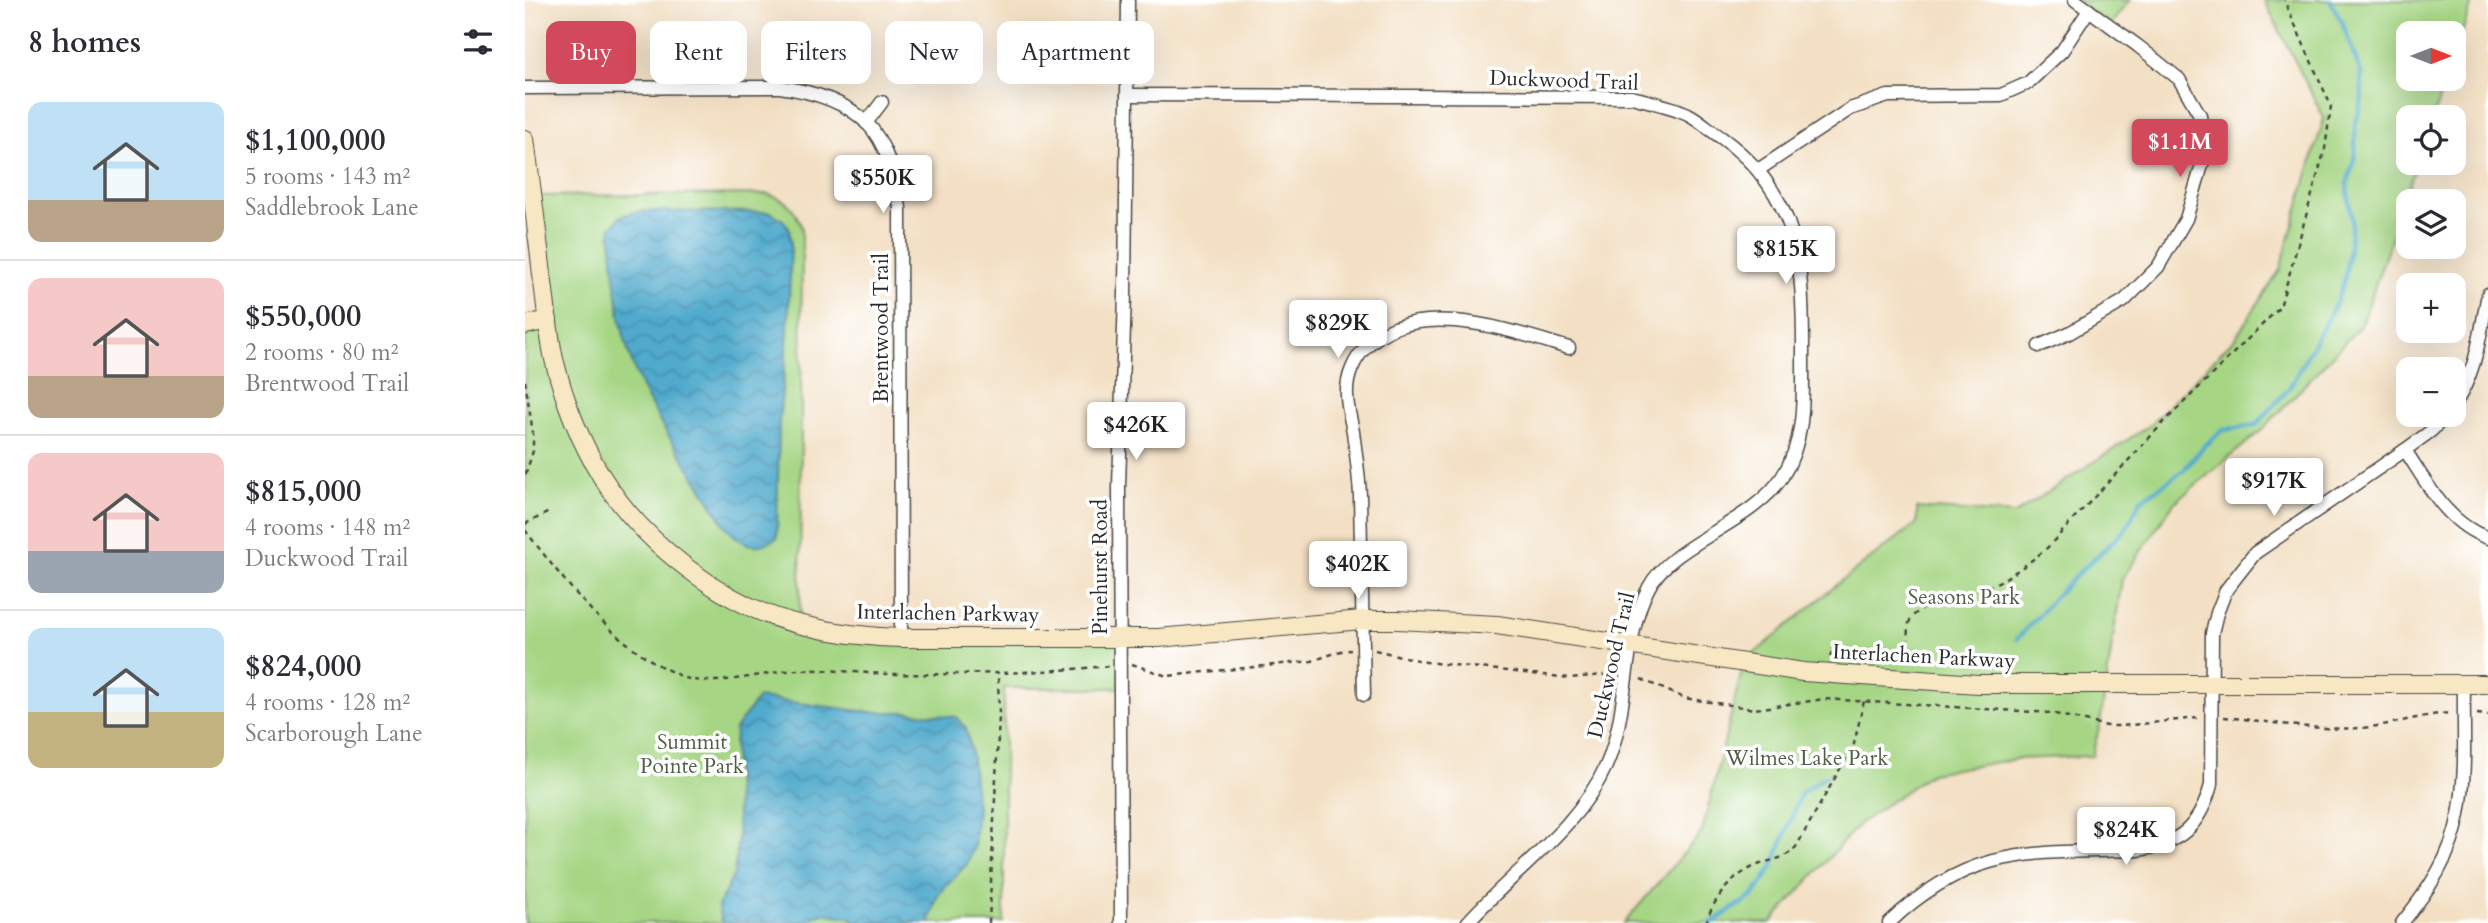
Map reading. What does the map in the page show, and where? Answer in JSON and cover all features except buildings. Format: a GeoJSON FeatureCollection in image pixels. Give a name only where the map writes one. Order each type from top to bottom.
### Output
{"type":"FeatureCollection","features":[{"type":"Feature","properties":{"kind":"street","name":"Pinehurst Road"},"geometry":{"type":"LineString","coordinates":[[1121,923],[1119,486],[1125,294],[1128,0]]}},
{"type":"Feature","properties":{"kind":"street"},"geometry":{"type":"LineString","coordinates":[[2039,346],[2069,333],[2124,301],[2158,267],[2186,219],[2205,155],[2200,115],[2179,79],[2075,0]]}},
{"type":"Feature","properties":{"kind":"street"},"geometry":{"type":"LineString","coordinates":[[1758,170],[1850,109],[1888,96],[2001,94],[2028,83],[2062,51],[2089,10]]}},
{"type":"Feature","properties":{"kind":"street","name":"Brentwood Trail"},"geometry":{"type":"LineString","coordinates":[[525,88],[780,87],[817,95],[866,123],[890,164],[897,185],[900,208],[901,638]]}},
{"type":"Feature","properties":{"kind":"street","name":"Duckwood Trail"},"geometry":{"type":"LineString","coordinates":[[1127,95],[1632,97],[1688,114],[1738,150],[1758,170],[1777,197],[1792,231],[1799,257],[1803,292],[1804,407],[1801,428],[1783,477],[1769,494],[1751,509],[1678,557],[1663,569],[1650,585],[1641,606],[1613,746],[1606,766],[1575,816],[1488,899],[1467,923]]}},
{"type":"Feature","properties":{"kind":"street"},"geometry":{"type":"LineString","coordinates":[[866,123],[882,102]]}},
{"type":"Feature","properties":{"kind":"street","name":"Interlachen Parkway"},"geometry":{"type":"LineString","coordinates":[[525,139],[554,358],[581,437],[602,477],[625,509],[675,558],[728,596],[800,625],[870,637],[1158,638],[1362,620],[1497,625],[1828,674],[1977,684],[2488,684]]}},
{"type":"Feature","properties":{"kind":"street"},"geometry":{"type":"LineString","coordinates":[[2466,384],[2473,365],[2488,294]]}},
{"type":"Feature","properties":{"kind":"street"},"geometry":{"type":"LineString","coordinates":[[525,325],[548,320]]}},
{"type":"Feature","properties":{"kind":"street"},"geometry":{"type":"LineString","coordinates":[[1364,695],[1359,466],[1346,394],[1358,355],[1390,328],[1430,321],[1501,328],[1569,348]]}},
{"type":"Feature","properties":{"kind":"street"},"geometry":{"type":"LineString","coordinates":[[1889,923],[1916,898],[1957,873],[1979,864],[2023,854],[2155,848],[2174,841],[2187,830],[2206,803],[2211,785],[2212,633],[2226,590],[2255,553],[2435,427]]}},
{"type":"Feature","properties":{"kind":"street"},"geometry":{"type":"LineString","coordinates":[[2405,450],[2450,514],[2465,527],[2488,538]]}},
{"type":"Feature","properties":{"kind":"street"},"geometry":{"type":"LineString","coordinates":[[2402,923],[2434,880],[2453,839],[2462,796],[2464,684]]}},
{"type":"Feature","properties":{"kind":"path"},"geometry":{"type":"LineString","coordinates":[[1828,674],[1832,651],[1837,649],[1900,656],[1906,652],[1908,625],[1916,613],[1990,587],[2031,561],[2048,547],[2163,423],[2280,307],[2325,149],[2331,106],[2284,0]]}},
{"type":"Feature","properties":{"kind":"path"},"geometry":{"type":"LineString","coordinates":[[525,381],[533,451],[525,476]]}},
{"type":"Feature","properties":{"kind":"path"},"geometry":{"type":"LineString","coordinates":[[525,524],[551,511]]}},
{"type":"Feature","properties":{"kind":"path"},"geometry":{"type":"LineString","coordinates":[[525,530],[569,586],[591,609],[646,656],[684,678],[702,682],[787,671],[825,670],[888,674],[998,672],[1135,663],[1167,676],[1312,661],[1341,651],[1375,650],[1426,662],[1570,678],[1628,673],[1684,698],[1755,709],[1824,699],[2051,713],[2107,726],[2211,716],[2293,727],[2335,729],[2384,725],[2440,714],[2488,715]]}},
{"type":"Feature","properties":{"kind":"path"},"geometry":{"type":"LineString","coordinates":[[989,923],[999,716],[998,672]]}},
{"type":"Feature","properties":{"kind":"path"},"geometry":{"type":"LineString","coordinates":[[1706,923],[1723,889],[1744,872],[1789,855],[1796,847],[1854,744],[1864,701]]}},
{"type":"Feature","properties":{"kind":"green space"},"geometry":{"type":"Polygon","coordinates":[[[2075,0],[2130,0],[2110,25],[2075,0]]]}},
{"type":"Feature","properties":{"kind":"green space","name":"Seasons Park"},"geometry":{"type":"Polygon","coordinates":[[[2264,0],[2473,0],[2466,21],[2396,21],[2396,91],[2442,91],[2437,105],[2396,105],[2396,175],[2413,175],[2408,189],[2396,189],[2396,224],[2362,324],[2262,430],[2174,503],[2122,579],[2100,724],[2092,756],[2017,759],[1931,773],[1859,824],[1771,923],[1624,923],[1702,832],[1744,662],[1917,523],[1917,508],[2015,514],[2150,425],[2235,338],[2280,270],[2324,118],[2264,0]]]}},
{"type":"Feature","properties":{"kind":"green space","name":"Summit Pointe Park"},"geometry":{"type":"Polygon","coordinates":[[[768,194],[790,206],[802,228],[800,625],[834,631],[1119,638],[1120,688],[1004,688],[1004,923],[525,923],[525,325],[548,320],[532,196],[768,194]]]}},
{"type":"Feature","properties":{"kind":"water"},"geometry":{"type":"Polygon","coordinates":[[[641,211],[770,212],[783,220],[789,228],[791,244],[788,333],[779,421],[777,538],[767,543],[748,544],[728,529],[661,423],[634,370],[621,322],[610,229],[621,216],[641,211]]]}},
{"type":"Feature","properties":{"kind":"water"},"geometry":{"type":"Polygon","coordinates":[[[758,698],[870,712],[907,712],[956,717],[966,728],[977,808],[974,847],[967,864],[938,895],[929,923],[855,923],[852,918],[822,913],[805,923],[721,921],[718,906],[734,874],[738,840],[735,729],[758,698]]]}},
{"type":"Feature","properties":{"kind":"waterway"},"geometry":{"type":"LineString","coordinates":[[2017,639],[2069,582],[2125,530],[2141,500],[2184,470],[2202,448],[2223,430],[2256,425],[2290,387],[2337,301],[2345,278],[2349,249],[2352,220],[2347,185],[2355,155],[2355,127],[2362,99],[2361,73],[2342,22],[2330,0]]}},
{"type":"Feature","properties":{"kind":"waterway"},"geometry":{"type":"LineString","coordinates":[[1711,923],[1754,895],[1772,868],[1801,793],[1827,775]]}},
{"type":"Feature","properties":{"kind":"park label","name":"Wilmes Lake Park"},"geometry":{"type":"Point","coordinates":[1807,758]}}]}
